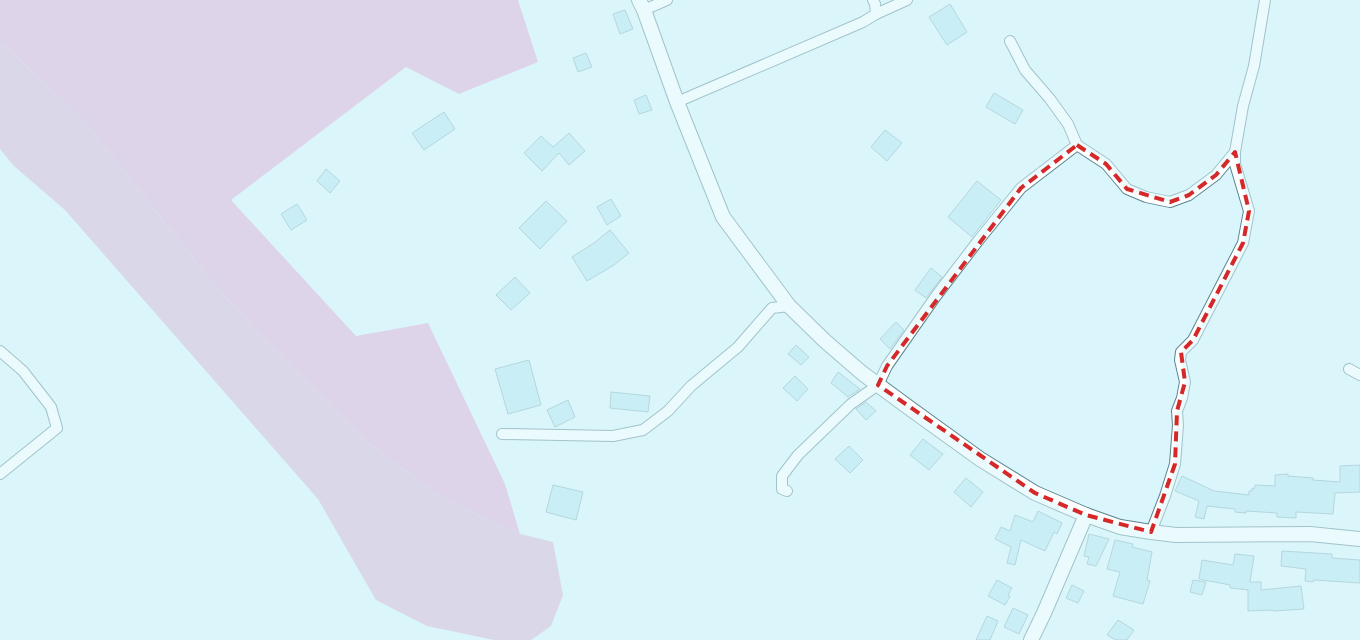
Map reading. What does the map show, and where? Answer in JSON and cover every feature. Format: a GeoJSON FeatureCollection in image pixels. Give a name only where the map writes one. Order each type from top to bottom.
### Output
{"type":"FeatureCollection","features":[{"type":"Feature","properties":{"kind":"street"},"geometry":{"type":"LineString","coordinates":[[667,0],[642,5],[677,102],[723,216],[789,306],[825,341],[878,385],[980,459],[1035,493],[1086,515],[1120,526],[1176,535],[1310,534],[1360,539]]}},
{"type":"Feature","properties":{"kind":"street"},"geometry":{"type":"LineString","coordinates":[[873,0],[876,14]]}},
{"type":"Feature","properties":{"kind":"street"},"geometry":{"type":"LineString","coordinates":[[677,102],[863,22],[907,0]]}},
{"type":"Feature","properties":{"kind":"street"},"geometry":{"type":"LineString","coordinates":[[1151,532],[1175,464],[1178,425],[1177,411],[1185,382],[1180,360],[1181,352],[1193,340],[1243,243],[1249,211],[1235,164],[1235,152],[1243,106],[1254,66],[1265,0]]}},
{"type":"Feature","properties":{"kind":"street"},"geometry":{"type":"LineString","coordinates":[[1010,42],[1025,70],[1068,124],[1077,145],[1106,164],[1127,189],[1146,198],[1170,202],[1190,195],[1216,175],[1235,152]]}},
{"type":"Feature","properties":{"kind":"street"},"geometry":{"type":"LineString","coordinates":[[787,491],[782,489],[782,476],[798,455],[851,404],[878,385],[887,366],[936,296],[1021,188],[1077,145]]}},
{"type":"Feature","properties":{"kind":"street"},"geometry":{"type":"LineString","coordinates":[[502,434],[613,436],[642,430],[668,412],[691,386],[738,347],[772,308],[789,306]]}},
{"type":"Feature","properties":{"kind":"street"},"geometry":{"type":"LineString","coordinates":[[0,351],[23,371],[51,407],[57,428],[0,474]]}},
{"type":"Feature","properties":{"kind":"street"},"geometry":{"type":"LineString","coordinates":[[1349,369],[1360,375]]}},
{"type":"Feature","properties":{"kind":"street"},"geometry":{"type":"LineString","coordinates":[[1031,640],[1086,515]]}},
{"type":"Feature","properties":{"kind":"highlighted area"},"geometry":{"type":"Polygon","coordinates":[[[1077,145],[1106,164],[1127,189],[1170,202],[1189,195],[1216,175],[1235,152],[1249,211],[1243,243],[1193,340],[1181,352],[1185,382],[1177,411],[1175,464],[1151,532],[1086,515],[1035,493],[878,385],[887,366],[1021,188],[1077,145]]]}},
{"type":"Feature","properties":{"kind":"shaded area"},"geometry":{"type":"Polygon","coordinates":[[[0,0],[518,0],[538,62],[459,94],[406,67],[231,200],[356,336],[428,323],[505,484],[520,534],[448,501],[369,444],[223,295],[84,121],[0,41],[0,0]]]}},
{"type":"Feature","properties":{"kind":"shaded area"},"geometry":{"type":"Polygon","coordinates":[[[0,41],[84,121],[223,295],[369,444],[448,501],[520,534],[553,542],[563,595],[551,626],[531,640],[494,640],[427,626],[376,600],[318,499],[65,210],[14,166],[0,149],[0,41]]]}},
{"type":"Feature","properties":{"kind":"building"},"geometry":{"type":"Polygon","coordinates":[[[950,4],[967,32],[947,45],[929,17],[950,4]]]}},
{"type":"Feature","properties":{"kind":"building"},"geometry":{"type":"Polygon","coordinates":[[[625,10],[633,29],[620,34],[613,14],[625,10]]]}},
{"type":"Feature","properties":{"kind":"building"},"geometry":{"type":"Polygon","coordinates":[[[586,53],[592,67],[578,72],[573,58],[586,53]]]}},
{"type":"Feature","properties":{"kind":"building"},"geometry":{"type":"Polygon","coordinates":[[[994,93],[1023,110],[1015,124],[986,107],[994,93]]]}},
{"type":"Feature","properties":{"kind":"building"},"geometry":{"type":"Polygon","coordinates":[[[646,95],[652,110],[639,114],[634,100],[646,95]]]}},
{"type":"Feature","properties":{"kind":"building"},"geometry":{"type":"Polygon","coordinates":[[[444,112],[455,129],[424,150],[412,133],[444,112]]]}},
{"type":"Feature","properties":{"kind":"building"},"geometry":{"type":"Polygon","coordinates":[[[885,130],[902,143],[887,161],[871,147],[885,130]]]}},
{"type":"Feature","properties":{"kind":"building"},"geometry":{"type":"Polygon","coordinates":[[[569,133],[585,151],[569,165],[559,153],[542,171],[524,153],[541,136],[553,147],[569,133]]]}},
{"type":"Feature","properties":{"kind":"building"},"geometry":{"type":"Polygon","coordinates":[[[326,169],[340,181],[330,193],[317,181],[326,169]]]}},
{"type":"Feature","properties":{"kind":"building"},"geometry":{"type":"Polygon","coordinates":[[[977,181],[1001,200],[972,237],[948,217],[977,181]]]}},
{"type":"Feature","properties":{"kind":"building"},"geometry":{"type":"Polygon","coordinates":[[[611,199],[621,216],[607,225],[597,207],[611,199]]]}},
{"type":"Feature","properties":{"kind":"building"},"geometry":{"type":"Polygon","coordinates":[[[546,201],[567,221],[540,249],[519,228],[546,201]]]}},
{"type":"Feature","properties":{"kind":"building"},"geometry":{"type":"Polygon","coordinates":[[[297,204],[307,220],[291,230],[281,214],[297,204]]]}},
{"type":"Feature","properties":{"kind":"building"},"geometry":{"type":"Polygon","coordinates":[[[610,230],[629,253],[614,265],[587,281],[572,257],[610,230]]]}},
{"type":"Feature","properties":{"kind":"building"},"geometry":{"type":"Polygon","coordinates":[[[931,268],[942,277],[926,298],[915,290],[931,268]]]}},
{"type":"Feature","properties":{"kind":"building"},"geometry":{"type":"Polygon","coordinates":[[[515,277],[530,293],[511,310],[496,295],[515,277]]]}},
{"type":"Feature","properties":{"kind":"building"},"geometry":{"type":"Polygon","coordinates":[[[896,322],[904,330],[890,349],[880,339],[896,322]]]}},
{"type":"Feature","properties":{"kind":"building"},"geometry":{"type":"Polygon","coordinates":[[[796,345],[809,357],[801,365],[788,354],[796,345]]]}},
{"type":"Feature","properties":{"kind":"building"},"geometry":{"type":"Polygon","coordinates":[[[529,360],[541,405],[508,414],[495,369],[529,360]]]}},
{"type":"Feature","properties":{"kind":"building"},"geometry":{"type":"Polygon","coordinates":[[[838,372],[860,389],[848,397],[831,383],[838,372]]]}},
{"type":"Feature","properties":{"kind":"building"},"geometry":{"type":"Polygon","coordinates":[[[795,376],[808,389],[797,401],[783,388],[795,376]]]}},
{"type":"Feature","properties":{"kind":"building"},"geometry":{"type":"Polygon","coordinates":[[[611,392],[650,396],[648,412],[610,408],[611,392]]]}},
{"type":"Feature","properties":{"kind":"building"},"geometry":{"type":"Polygon","coordinates":[[[568,400],[575,417],[555,427],[547,410],[568,400]]]}},
{"type":"Feature","properties":{"kind":"building"},"geometry":{"type":"Polygon","coordinates":[[[866,402],[876,411],[866,420],[856,409],[866,402]]]}},
{"type":"Feature","properties":{"kind":"building"},"geometry":{"type":"Polygon","coordinates":[[[923,439],[943,454],[929,470],[910,455],[923,439]]]}},
{"type":"Feature","properties":{"kind":"building"},"geometry":{"type":"Polygon","coordinates":[[[849,446],[863,460],[850,473],[835,459],[849,446]]]}},
{"type":"Feature","properties":{"kind":"building"},"geometry":{"type":"Polygon","coordinates":[[[1360,465],[1360,492],[1335,493],[1333,514],[1296,512],[1296,518],[1277,517],[1277,513],[1235,512],[1235,509],[1207,506],[1204,519],[1195,517],[1199,501],[1175,491],[1182,476],[1214,491],[1249,495],[1249,491],[1252,491],[1252,488],[1254,489],[1255,485],[1275,486],[1275,475],[1288,474],[1288,476],[1313,478],[1313,480],[1340,482],[1340,466],[1360,465]]]}},
{"type":"Feature","properties":{"kind":"building"},"geometry":{"type":"Polygon","coordinates":[[[966,478],[983,492],[971,507],[954,492],[966,478]]]}},
{"type":"Feature","properties":{"kind":"building"},"geometry":{"type":"Polygon","coordinates":[[[553,485],[583,492],[576,520],[546,512],[553,485]]]}},
{"type":"Feature","properties":{"kind":"building"},"geometry":{"type":"Polygon","coordinates":[[[1038,511],[1062,523],[1057,534],[1054,532],[1045,551],[1021,540],[1015,565],[1007,563],[1011,547],[995,539],[1001,527],[1010,531],[1015,515],[1033,522],[1038,511]]]}},
{"type":"Feature","properties":{"kind":"building"},"geometry":{"type":"Polygon","coordinates":[[[1089,534],[1109,539],[1096,566],[1087,564],[1089,557],[1084,556],[1089,534]]]}},
{"type":"Feature","properties":{"kind":"building"},"geometry":{"type":"Polygon","coordinates":[[[1115,540],[1133,544],[1132,547],[1152,552],[1147,580],[1150,581],[1143,604],[1113,596],[1120,572],[1107,569],[1115,540]]]}},
{"type":"Feature","properties":{"kind":"building"},"geometry":{"type":"Polygon","coordinates":[[[1282,551],[1332,554],[1332,558],[1360,560],[1360,583],[1305,581],[1306,569],[1281,566],[1282,551]]]}},
{"type":"Feature","properties":{"kind":"building"},"geometry":{"type":"Polygon","coordinates":[[[1235,554],[1254,556],[1250,582],[1261,582],[1261,590],[1301,586],[1304,609],[1248,611],[1248,590],[1230,588],[1230,585],[1199,579],[1202,560],[1233,565],[1235,554]]]}},
{"type":"Feature","properties":{"kind":"building"},"geometry":{"type":"Polygon","coordinates":[[[997,580],[1012,588],[1005,605],[988,596],[997,580]]]}},
{"type":"Feature","properties":{"kind":"building"},"geometry":{"type":"Polygon","coordinates":[[[1193,580],[1206,582],[1202,595],[1190,592],[1193,580]]]}},
{"type":"Feature","properties":{"kind":"building"},"geometry":{"type":"Polygon","coordinates":[[[1072,585],[1084,591],[1078,603],[1066,598],[1072,585]]]}},
{"type":"Feature","properties":{"kind":"building"},"geometry":{"type":"Polygon","coordinates":[[[1013,608],[1028,615],[1019,634],[1004,627],[1013,608]]]}},
{"type":"Feature","properties":{"kind":"building"},"geometry":{"type":"Polygon","coordinates":[[[987,616],[998,621],[990,640],[976,640],[987,616]]]}},
{"type":"Feature","properties":{"kind":"building"},"geometry":{"type":"Polygon","coordinates":[[[1118,620],[1134,630],[1127,640],[1116,640],[1107,635],[1118,620]]]}}]}
